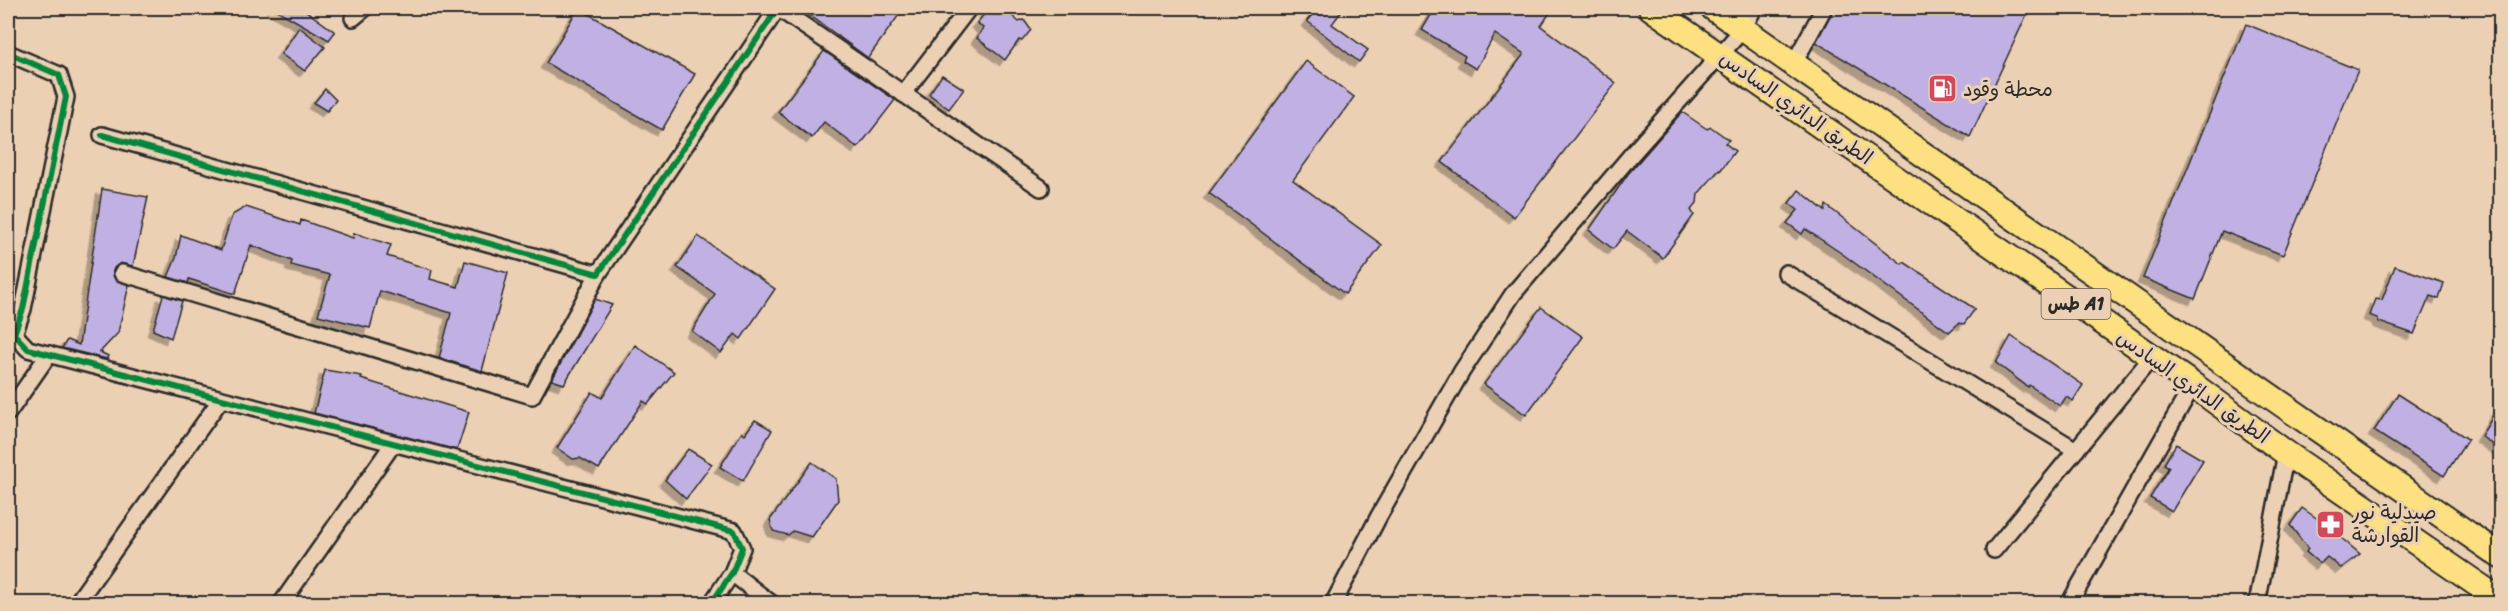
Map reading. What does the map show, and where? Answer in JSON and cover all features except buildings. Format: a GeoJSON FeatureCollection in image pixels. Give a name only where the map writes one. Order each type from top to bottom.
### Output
{"type":"FeatureCollection","features":[{"type":"Feature","properties":{"kind":"highway","name":"الطريق الدائري السادس"},"geometry":{"type":"LineString","coordinates":[[1651,8],[2193,385],[2286,453],[2500,600]]}},
{"type":"Feature","properties":{"kind":"highway","name":"الطريق الدائري السادس"},"geometry":{"type":"LineString","coordinates":[[1713,8],[1749,18],[1794,63],[2500,556]]}},
{"type":"Feature","properties":{"kind":"street"},"geometry":{"type":"LineString","coordinates":[[352,18],[365,8]]}},
{"type":"Feature","properties":{"kind":"street"},"geometry":{"type":"LineString","coordinates":[[122,273],[532,396],[598,274],[778,8],[1041,188]]}},
{"type":"Feature","properties":{"kind":"street"},"geometry":{"type":"LineString","coordinates":[[903,94],[969,8]]}},
{"type":"Feature","properties":{"kind":"street"},"geometry":{"type":"LineString","coordinates":[[1794,63],[1824,8]]}},
{"type":"Feature","properties":{"kind":"street"},"geometry":{"type":"LineString","coordinates":[[1333,603],[1379,516],[1462,371],[1513,294],[1632,154],[1720,56],[1749,18]]}},
{"type":"Feature","properties":{"kind":"street"},"geometry":{"type":"LineString","coordinates":[[8,53],[59,75],[66,97],[23,309],[14,334],[28,349],[734,531],[742,548],[732,573],[711,603]]}},
{"type":"Feature","properties":{"kind":"street"},"geometry":{"type":"LineString","coordinates":[[102,135],[598,274]]}},
{"type":"Feature","properties":{"kind":"street"},"geometry":{"type":"LineString","coordinates":[[1786,273],[2076,450]]}},
{"type":"Feature","properties":{"kind":"street"},"geometry":{"type":"LineString","coordinates":[[8,413],[49,354]]}},
{"type":"Feature","properties":{"kind":"street"},"geometry":{"type":"LineString","coordinates":[[1994,550],[2152,357]]}},
{"type":"Feature","properties":{"kind":"street"},"geometry":{"type":"LineString","coordinates":[[2069,603],[2193,385]]}},
{"type":"Feature","properties":{"kind":"street"},"geometry":{"type":"LineString","coordinates":[[76,603],[221,399]]}},
{"type":"Feature","properties":{"kind":"street"},"geometry":{"type":"LineString","coordinates":[[282,603],[393,444]]}},
{"type":"Feature","properties":{"kind":"street"},"geometry":{"type":"LineString","coordinates":[[2257,603],[2286,453]]}},
{"type":"Feature","properties":{"kind":"street"},"geometry":{"type":"LineString","coordinates":[[732,573],[772,603]]}},
{"type":"Feature","properties":{"kind":"cycle path"},"geometry":{"type":"LineString","coordinates":[[102,135],[598,274],[778,8]]}},
{"type":"Feature","properties":{"kind":"cycle path"},"geometry":{"type":"LineString","coordinates":[[8,53],[59,75],[66,97],[23,309],[14,334],[28,349],[734,531],[742,548],[732,573],[711,604]]}},
{"type":"Feature","properties":{"kind":"place","name":"محطة وقود"},"geometry":{"type":"Point","coordinates":[1942,89]}},
{"type":"Feature","properties":{"kind":"place","name":"صيدلية نور القوارشة"},"geometry":{"type":"Point","coordinates":[2331,524]}}]}
